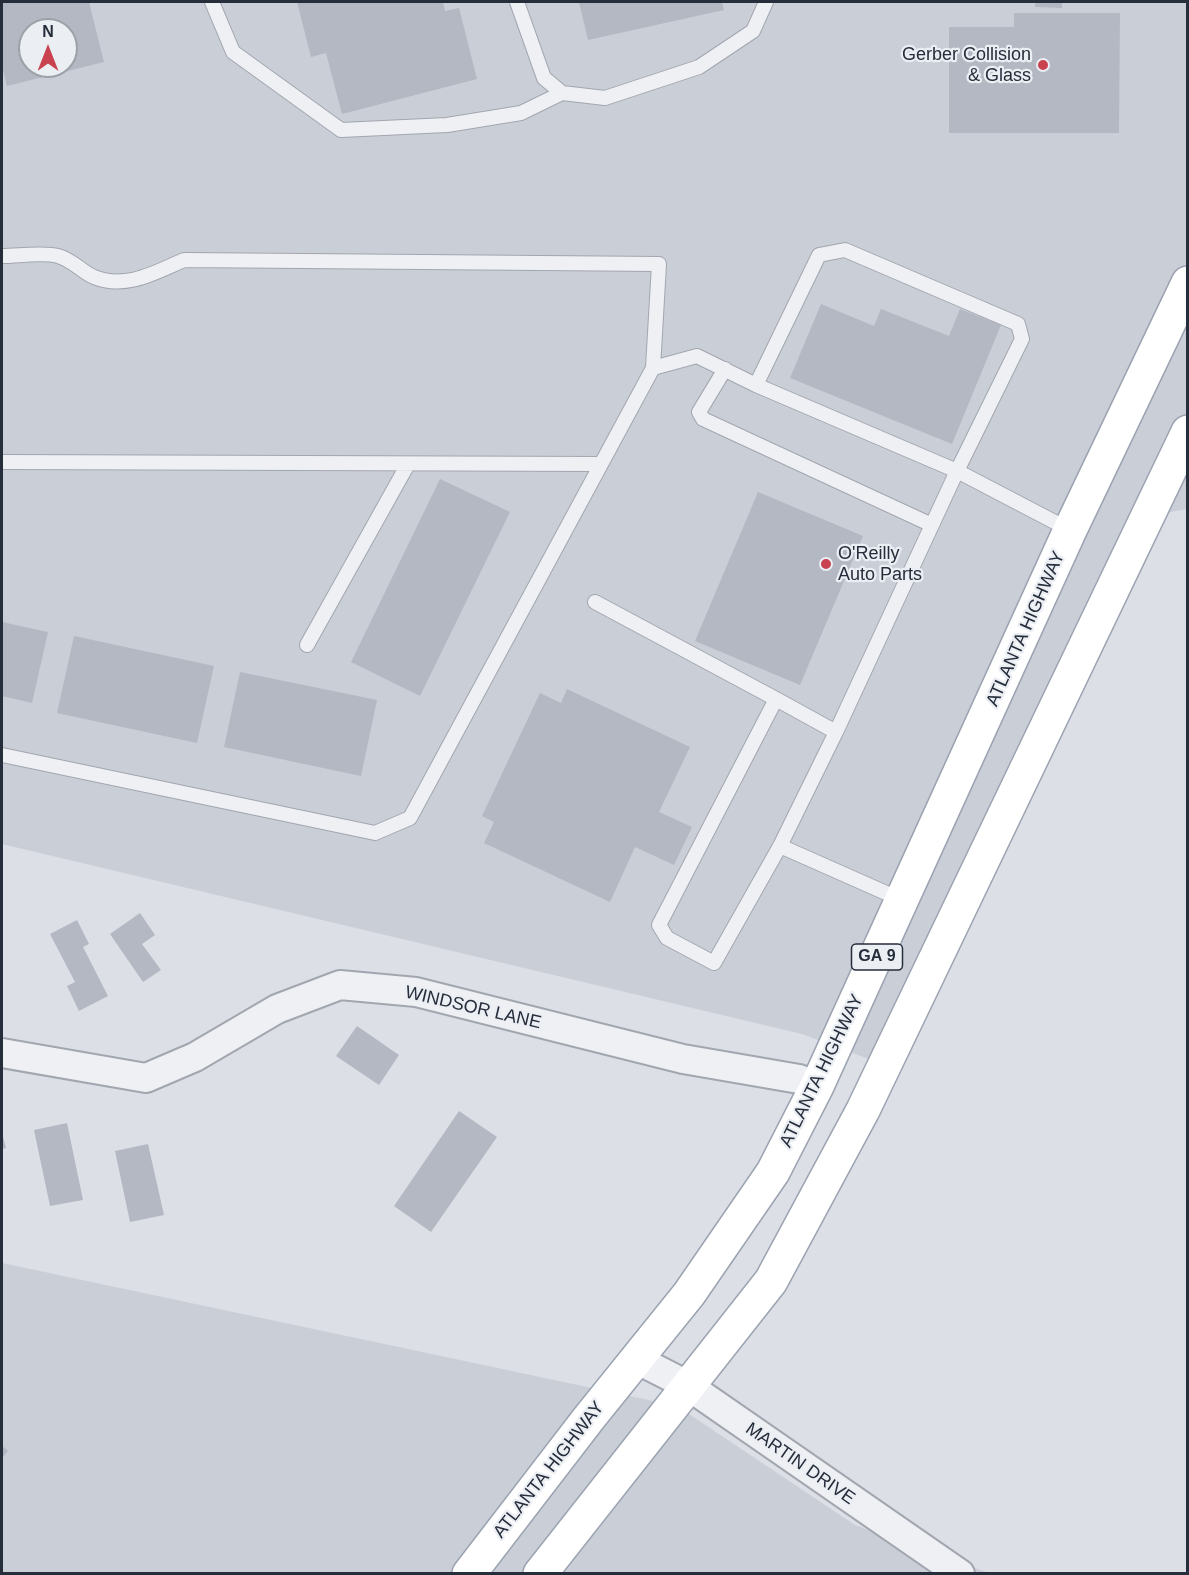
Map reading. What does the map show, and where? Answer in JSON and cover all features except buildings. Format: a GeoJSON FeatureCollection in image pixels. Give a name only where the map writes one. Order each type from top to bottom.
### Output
{"type":"FeatureCollection","features":[{"type":"Feature","properties":{"kind":"main road","name":"ATLANTA HIGHWAY"},"geometry":{"type":"LineString","coordinates":[[469,1574],[689,1294],[773,1172],[817,1086],[1070,530],[1188,282]]}},
{"type":"Feature","properties":{"kind":"main road","name":"GA 9"},"geometry":{"type":"LineString","coordinates":[[540,1574],[771,1281],[863,1110],[1188,432]]}},
{"type":"Feature","properties":{"kind":"street","name":"WINDSOR LANE"},"geometry":{"type":"LineString","coordinates":[[2,1053],[146,1078],[195,1057],[277,1009],[340,985],[416,992],[684,1059],[799,1079],[817,1086]]}},
{"type":"Feature","properties":{"kind":"street","name":"MARTIN DRIVE"},"geometry":{"type":"LineString","coordinates":[[636,1359],[687,1385],[960,1574]]}},
{"type":"Feature","properties":{"kind":"lane"},"geometry":{"type":"LineString","coordinates":[[212,2],[233,52],[341,130],[447,125],[521,113],[562,93],[605,98],[699,67],[753,31],[766,2]]}},
{"type":"Feature","properties":{"kind":"lane"},"geometry":{"type":"LineString","coordinates":[[517,2],[544,78],[562,93]]}},
{"type":"Feature","properties":{"kind":"lane"},"geometry":{"type":"LineString","coordinates":[[756,385],[819,255],[845,250],[1018,324],[1022,339],[780,846],[714,963],[667,938],[659,925],[776,699]]}},
{"type":"Feature","properties":{"kind":"lane"},"geometry":{"type":"LineString","coordinates":[[2,256],[57,256],[78,265],[93,277],[115,282],[141,279],[184,260],[659,264],[653,368],[410,818],[375,833],[2,755]]}},
{"type":"Feature","properties":{"kind":"lane"},"geometry":{"type":"LineString","coordinates":[[653,368],[697,356],[756,385],[957,471],[1070,530]]}},
{"type":"Feature","properties":{"kind":"lane"},"geometry":{"type":"LineString","coordinates":[[725,369],[699,412],[703,419],[932,525]]}},
{"type":"Feature","properties":{"kind":"lane"},"geometry":{"type":"LineString","coordinates":[[2,462],[601,464]]}},
{"type":"Feature","properties":{"kind":"lane"},"geometry":{"type":"LineString","coordinates":[[307,645],[408,464]]}},
{"type":"Feature","properties":{"kind":"lane"},"geometry":{"type":"LineString","coordinates":[[595,603],[836,732]]}},
{"type":"Feature","properties":{"kind":"lane"},"geometry":{"type":"LineString","coordinates":[[780,846],[903,900]]}},
{"type":"Feature","properties":{"kind":"shaded area"},"geometry":{"type":"Polygon","coordinates":[[[2,2],[1187,2],[1187,509],[1144,517],[890,1067],[802,1034],[2,844],[2,2]]]}},
{"type":"Feature","properties":{"kind":"shaded area"},"geometry":{"type":"Polygon","coordinates":[[[2,1263],[677,1406],[855,1525],[989,1573],[2,1574],[2,1263]]]}},
{"type":"Feature","properties":{"kind":"place","name":"Gerber Collision & Glass"},"geometry":{"type":"Point","coordinates":[1043,65]}},
{"type":"Feature","properties":{"kind":"place","name":"O'Reilly Auto Parts"},"geometry":{"type":"Point","coordinates":[826,564]}}]}
